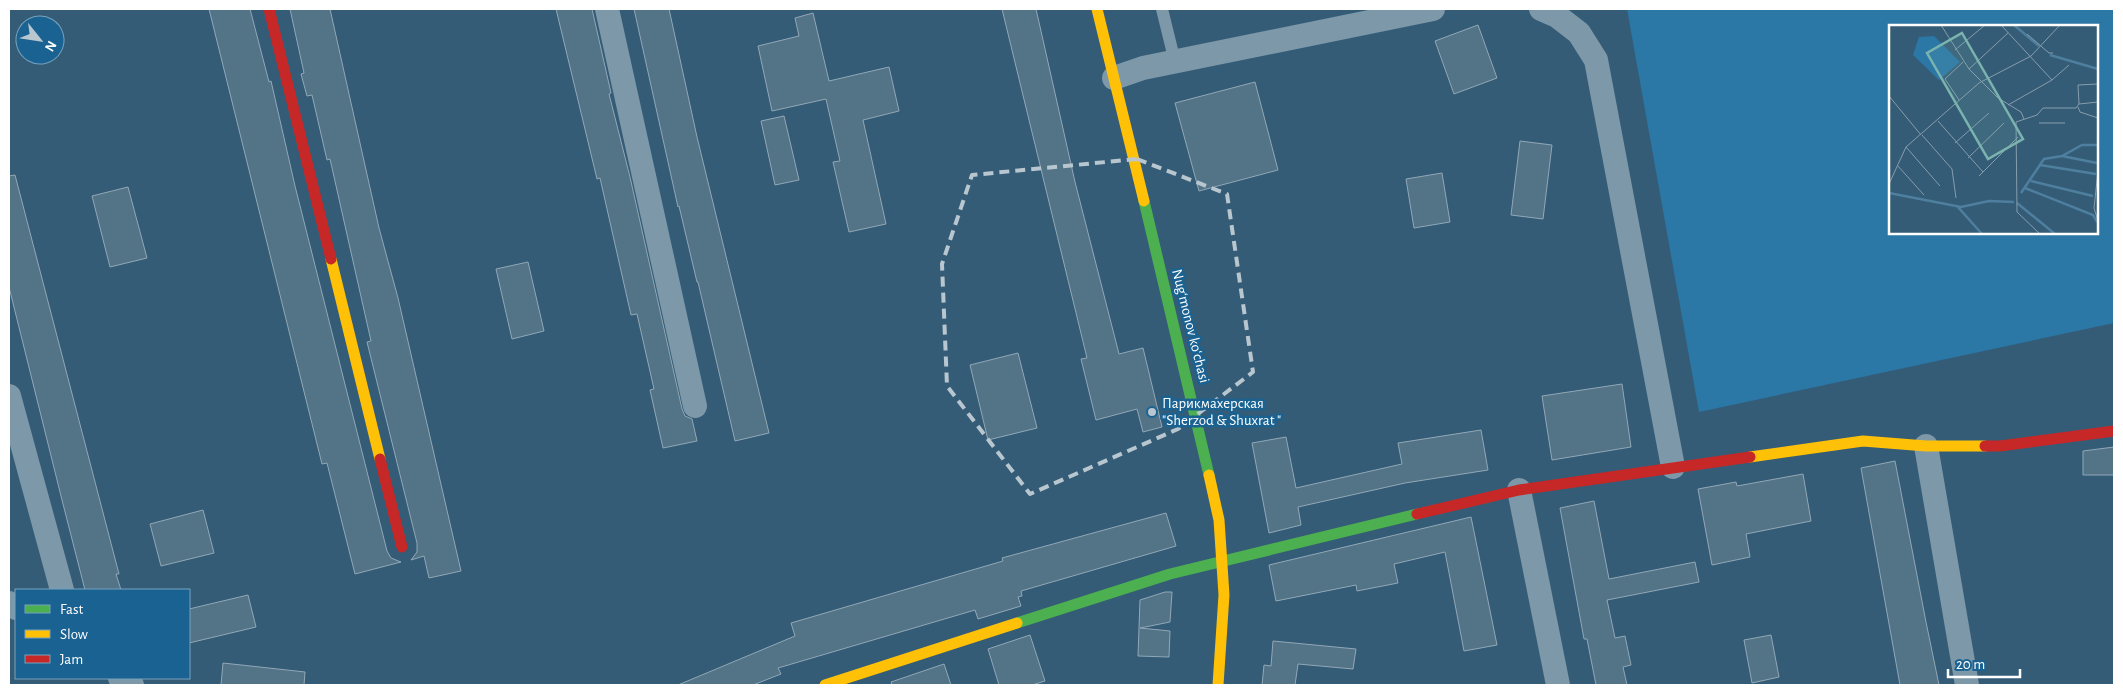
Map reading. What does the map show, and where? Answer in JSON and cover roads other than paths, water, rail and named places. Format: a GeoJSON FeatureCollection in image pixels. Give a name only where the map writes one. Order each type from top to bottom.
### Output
{"type":"FeatureCollection","features":[{"type":"Feature","properties":{"kind":"street"},"geometry":{"type":"LineString","coordinates":[[269,9],[402,547]]}},
{"type":"Feature","properties":{"kind":"street"},"geometry":{"type":"LineString","coordinates":[[607,9],[695,406]]}},
{"type":"Feature","properties":{"kind":"street","name":"Nugʻmonov koʻchasi"},"geometry":{"type":"LineString","coordinates":[[1097,9],[1210,472],[1219,520],[1224,595],[1218,685]]}},
{"type":"Feature","properties":{"kind":"street"},"geometry":{"type":"LineString","coordinates":[[1114,78],[1143,68],[1433,9]]}},
{"type":"Feature","properties":{"kind":"street"},"geometry":{"type":"LineString","coordinates":[[1541,9],[1557,16],[1579,33],[1596,60],[1673,467]]}},
{"type":"Feature","properties":{"kind":"street"},"geometry":{"type":"LineString","coordinates":[[9,396],[62,589]]}},
{"type":"Feature","properties":{"kind":"street"},"geometry":{"type":"LineString","coordinates":[[825,685],[1170,574],[1519,490],[1863,441],[1926,446],[2000,446],[2114,431]]}},
{"type":"Feature","properties":{"kind":"street"},"geometry":{"type":"LineString","coordinates":[[1926,446],[1967,685]]}},
{"type":"Feature","properties":{"kind":"street"},"geometry":{"type":"LineString","coordinates":[[1519,490],[1558,685]]}},
{"type":"Feature","properties":{"kind":"lane"},"geometry":{"type":"LineString","coordinates":[[1162,9],[1175,62]]}},
{"type":"Feature","properties":{"kind":"place","name":"Парикмахерская \"Sherzod & Shuxrat \""},"geometry":{"type":"Point","coordinates":[1152,412]}}]}
